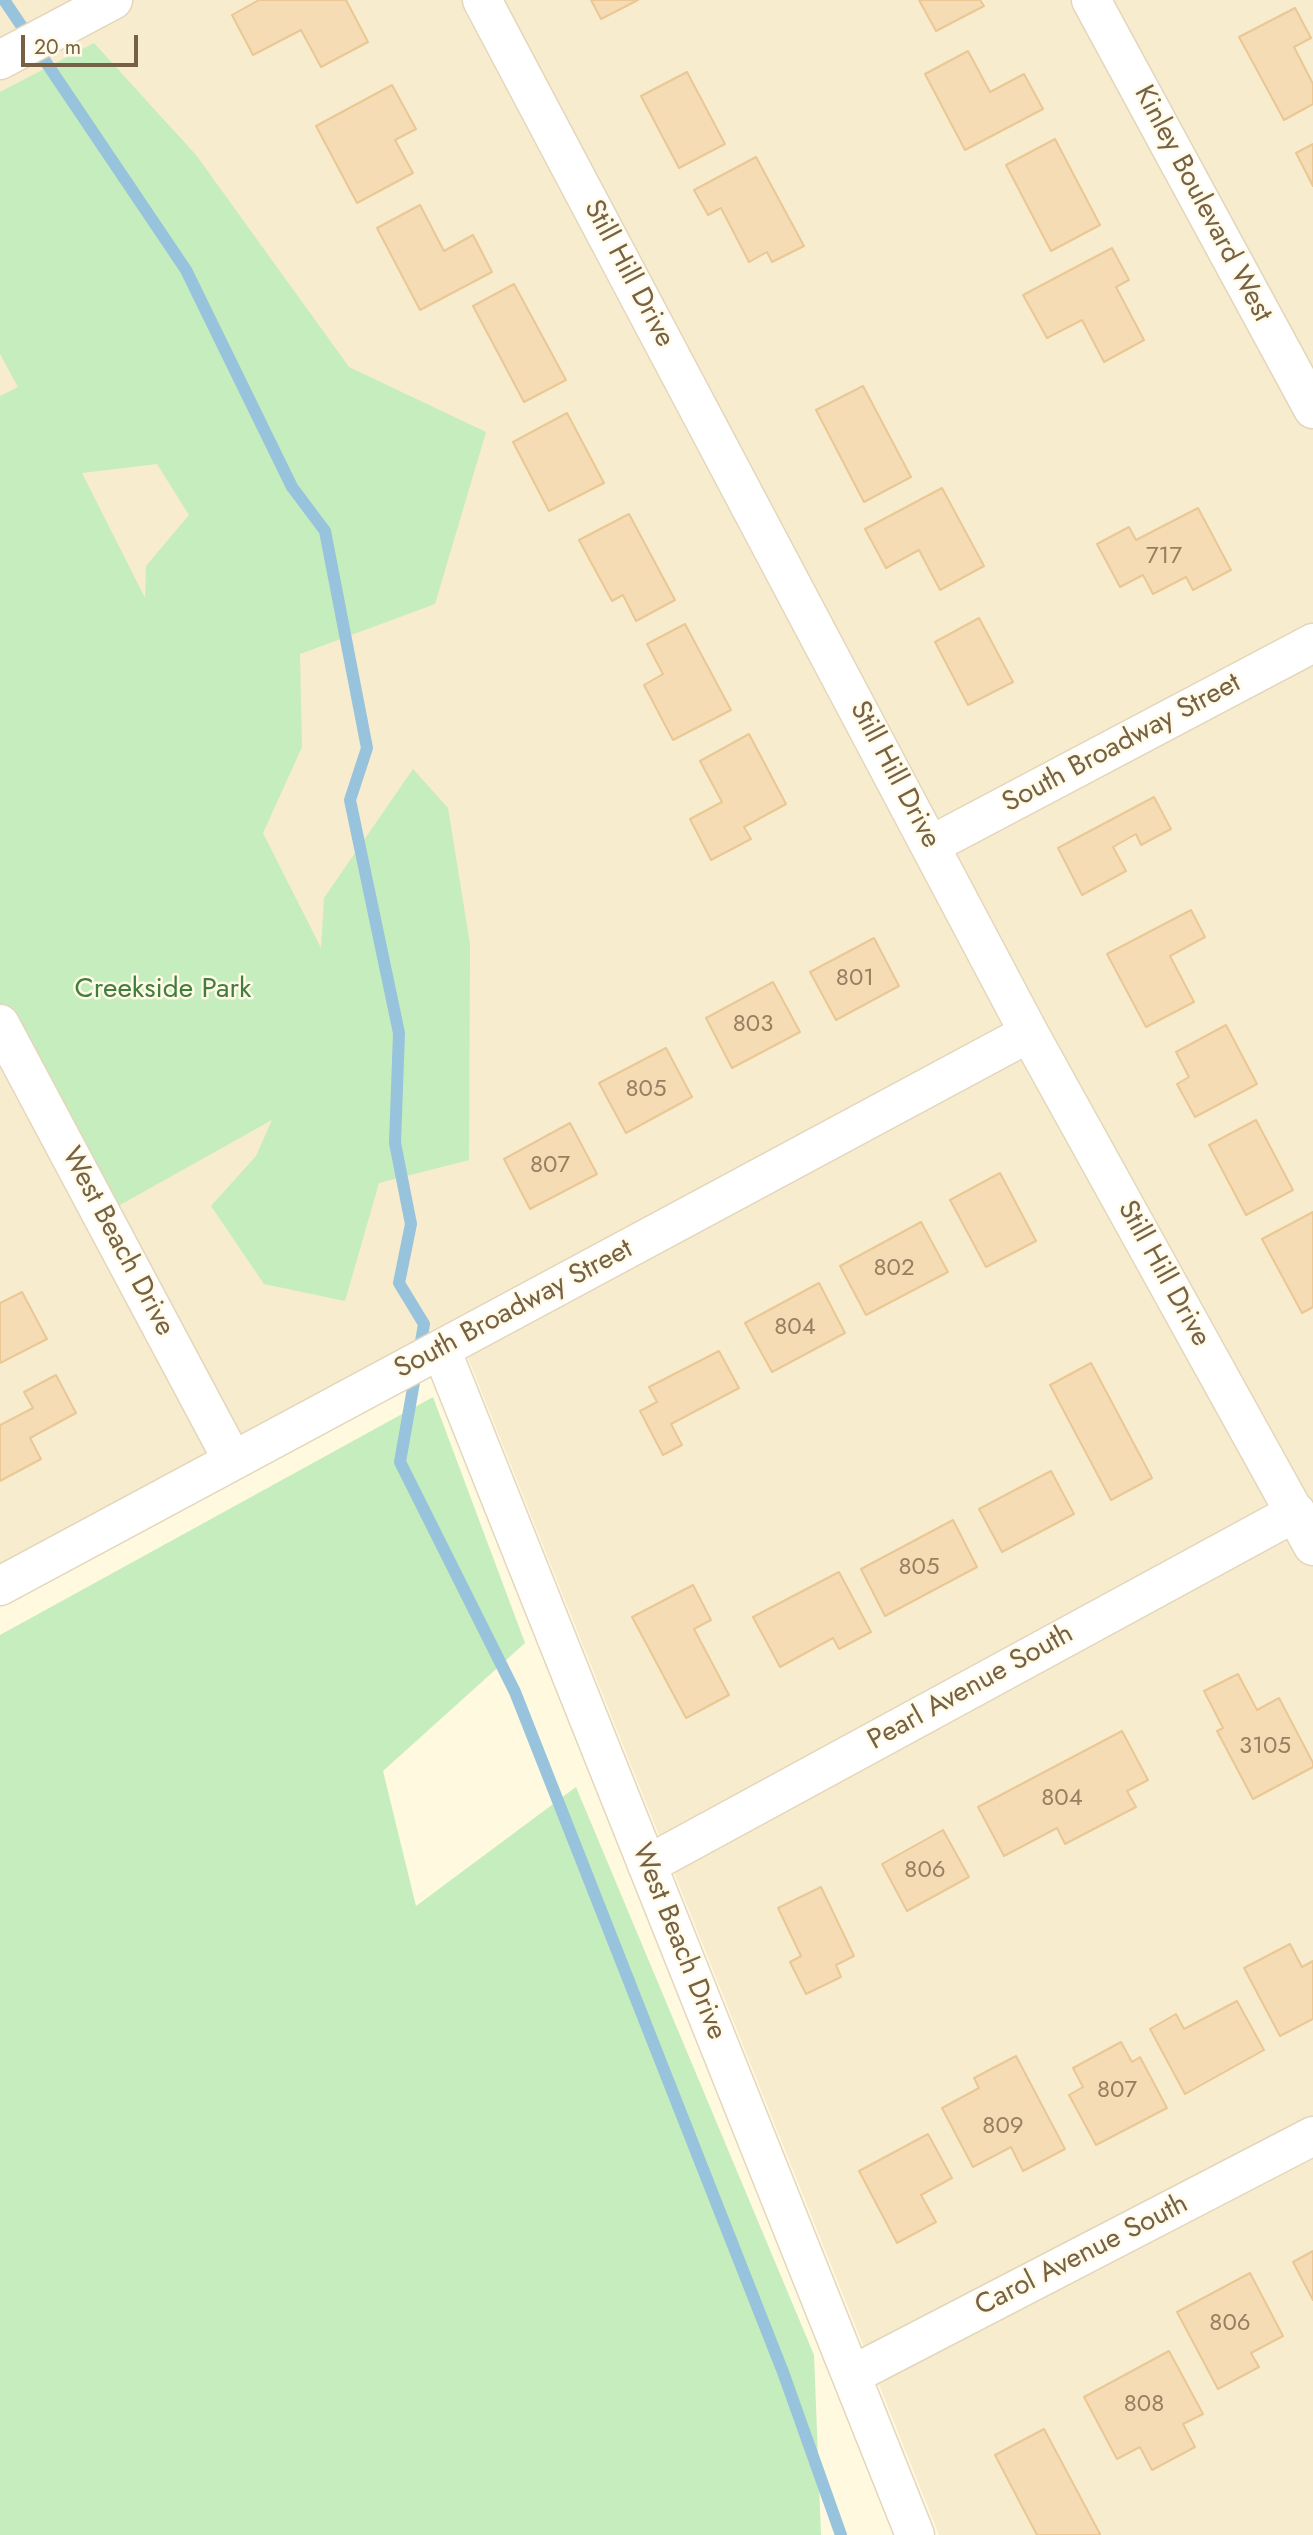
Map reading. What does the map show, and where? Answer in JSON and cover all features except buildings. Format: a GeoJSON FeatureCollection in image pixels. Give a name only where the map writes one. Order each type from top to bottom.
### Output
{"type":"FeatureCollection","features":[{"type":"Feature","properties":{"kind":"street"},"geometry":{"type":"LineString","coordinates":[[0,60],[113,0]]}},
{"type":"Feature","properties":{"kind":"street","name":"Still Hill Drive"},"geometry":{"type":"LineString","coordinates":[[482,0],[1028,1033],[1313,1546]]}},
{"type":"Feature","properties":{"kind":"street","name":"Kinley Boulevard West"},"geometry":{"type":"LineString","coordinates":[[1091,0],[1313,409]]}},
{"type":"Feature","properties":{"kind":"street","name":"South Broadway Street"},"geometry":{"type":"LineString","coordinates":[[931,845],[1313,643]]}},
{"type":"Feature","properties":{"kind":"street","name":"West Beach Drive"},"geometry":{"type":"LineString","coordinates":[[0,1024],[233,1461]]}},
{"type":"Feature","properties":{"kind":"street","name":"South Broadway Street"},"geometry":{"type":"LineString","coordinates":[[0,1586],[1028,1033]]}},
{"type":"Feature","properties":{"kind":"street","name":"West Beach Drive"},"geometry":{"type":"LineString","coordinates":[[441,1349],[915,2535]]}},
{"type":"Feature","properties":{"kind":"street","name":"Pearl Avenue South"},"geometry":{"type":"LineString","coordinates":[[647,1865],[1296,1512]]}},
{"type":"Feature","properties":{"kind":"street","name":"Carol Avenue South"},"geometry":{"type":"LineString","coordinates":[[852,2375],[1313,2136]]}},
{"type":"Feature","properties":{"kind":"shaded area"},"geometry":{"type":"Polygon","coordinates":[[[0,0],[1313,0],[1313,2535],[939,2535],[454,1323],[0,1565],[0,0]]]}},
{"type":"Feature","properties":{"kind":"green space","name":"Creekside Park"},"geometry":{"type":"Polygon","coordinates":[[[94,43],[196,155],[349,367],[486,432],[435,604],[300,654],[302,747],[263,833],[321,948],[324,898],[413,769],[448,808],[470,944],[469,1160],[379,1183],[345,1301],[264,1284],[211,1206],[256,1156],[272,1120],[102,1215],[0,1024],[0,396],[18,387],[0,354],[0,92],[94,43]],[[157,464],[82,473],[145,598],[146,566],[189,515],[157,464]]]}},
{"type":"Feature","properties":{"kind":"green space"},"geometry":{"type":"Polygon","coordinates":[[[433,1397],[525,1643],[383,1771],[416,1906],[576,1787],[814,2355],[821,2535],[0,2535],[0,1635],[433,1397]]]}},
{"type":"Feature","properties":{"kind":"waterway"},"geometry":{"type":"LineString","coordinates":[[4,0],[186,270],[292,487],[325,531],[367,748],[350,800],[399,1033],[395,1143],[411,1224],[399,1283],[424,1324],[419,1353]]}},
{"type":"Feature","properties":{"kind":"waterway"},"geometry":{"type":"LineString","coordinates":[[416,1371],[400,1462],[515,1692],[783,2372],[841,2535]]}}]}
